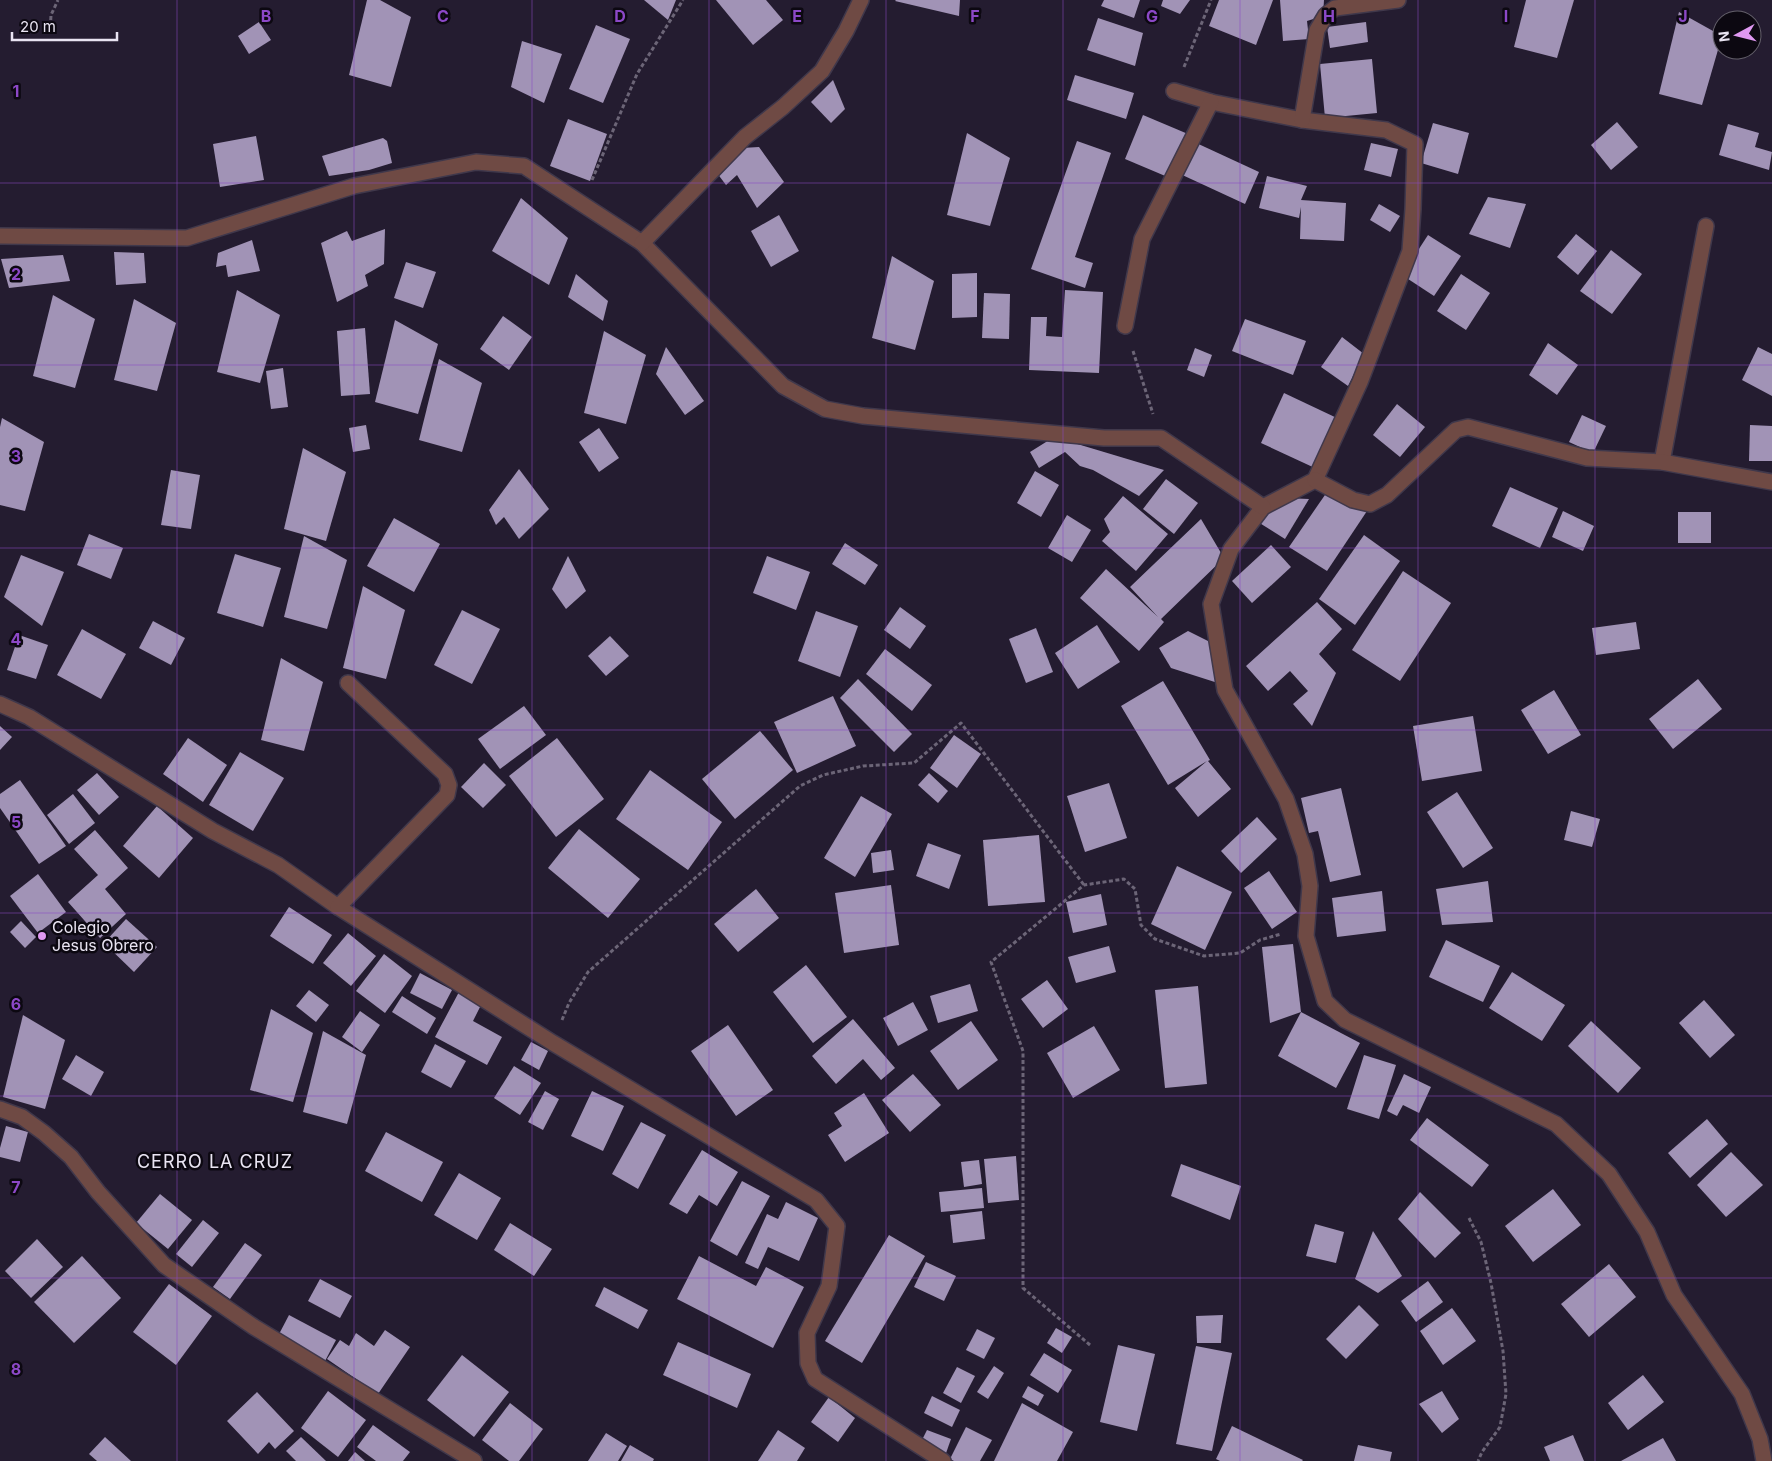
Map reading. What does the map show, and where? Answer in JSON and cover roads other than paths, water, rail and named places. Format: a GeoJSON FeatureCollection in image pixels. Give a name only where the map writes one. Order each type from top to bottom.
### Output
{"type":"FeatureCollection","features":[{"type":"Feature","properties":{"kind":"street"},"geometry":{"type":"LineString","coordinates":[[642,243],[744,137],[783,107],[822,71],[862,0]]}},
{"type":"Feature","properties":{"kind":"street"},"geometry":{"type":"LineString","coordinates":[[1302,120],[1317,30],[1326,15],[1335,8],[1398,0]]}},
{"type":"Feature","properties":{"kind":"street"},"geometry":{"type":"LineString","coordinates":[[1174,91],[1211,102],[1302,120],[1386,130],[1415,144],[1410,251],[1360,382],[1315,480],[1263,507],[1231,549],[1211,604],[1225,690],[1286,800],[1305,854],[1310,886],[1306,936],[1325,1001],[1345,1020],[1556,1124],[1609,1174],[1647,1232],[1674,1295],[1742,1394],[1760,1439],[1764,1461]]}},
{"type":"Feature","properties":{"kind":"street"},"geometry":{"type":"LineString","coordinates":[[1125,326],[1142,239],[1211,102]]}},
{"type":"Feature","properties":{"kind":"street"},"geometry":{"type":"LineString","coordinates":[[0,236],[187,238],[354,186],[476,162],[524,166],[642,243],[783,386],[825,409],[863,416],[1104,438],[1162,438],[1263,507]]}},
{"type":"Feature","properties":{"kind":"street"},"geometry":{"type":"LineString","coordinates":[[1662,462],[1706,226]]}},
{"type":"Feature","properties":{"kind":"street"},"geometry":{"type":"LineString","coordinates":[[1315,480],[1354,500],[1370,504],[1388,495],[1456,430],[1468,427],[1587,458],[1662,462],[1772,482]]}},
{"type":"Feature","properties":{"kind":"street"},"geometry":{"type":"LineString","coordinates":[[338,906],[447,795],[449,784],[445,774],[348,683]]}},
{"type":"Feature","properties":{"kind":"street"},"geometry":{"type":"LineString","coordinates":[[0,704],[29,717],[213,831],[278,865],[338,906],[553,1044],[816,1200],[837,1226],[829,1286],[807,1333],[808,1363],[815,1379],[943,1461]]}},
{"type":"Feature","properties":{"kind":"street"},"geometry":{"type":"LineString","coordinates":[[0,1108],[22,1118],[44,1133],[70,1157],[98,1192],[164,1265],[254,1327],[474,1461]]}},
{"type":"Feature","properties":{"kind":"place","name":"Colegio Jesus Obrero"},"geometry":{"type":"Point","coordinates":[42,936]}},
{"type":"Feature","properties":{"kind":"district","name":"CERRO LA CRUZ"},"geometry":{"type":"Point","coordinates":[215,1161]}}]}
